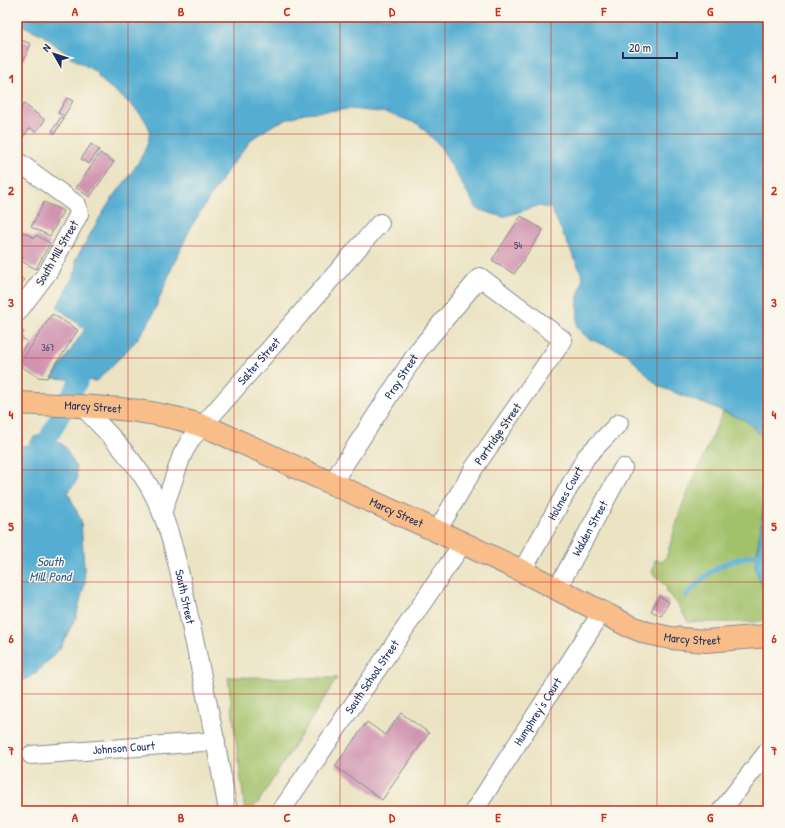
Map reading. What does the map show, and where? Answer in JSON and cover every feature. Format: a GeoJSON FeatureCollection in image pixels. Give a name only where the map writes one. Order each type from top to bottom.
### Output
{"type":"FeatureCollection","features":[{"type":"Feature","properties":{"kind":"main road","name":"Marcy Street"},"geometry":{"type":"LineString","coordinates":[[17,402],[147,412],[167,415],[202,425],[463,543],[647,633],[670,638],[706,641],[768,636]]}},
{"type":"Feature","properties":{"kind":"street","name":"South Mill Street"},"geometry":{"type":"LineString","coordinates":[[17,161],[73,202],[79,210],[78,218],[56,258],[35,291],[17,313]]}},
{"type":"Feature","properties":{"kind":"street","name":"Salter Street"},"geometry":{"type":"LineString","coordinates":[[162,513],[182,454],[191,439],[380,223]]}},
{"type":"Feature","properties":{"kind":"street","name":"Partridge Street"},"geometry":{"type":"LineString","coordinates":[[437,531],[474,468],[563,340],[480,277]]}},
{"type":"Feature","properties":{"kind":"street","name":"Pray Street"},"geometry":{"type":"LineString","coordinates":[[332,483],[418,351],[480,277]]}},
{"type":"Feature","properties":{"kind":"street","name":"South Street"},"geometry":{"type":"LineString","coordinates":[[71,406],[124,450],[137,467],[162,513],[180,575],[216,741],[228,811]]}},
{"type":"Feature","properties":{"kind":"street","name":"Holmes Court"},"geometry":{"type":"LineString","coordinates":[[522,571],[586,457],[619,423]]}},
{"type":"Feature","properties":{"kind":"street","name":"Walden Street"},"geometry":{"type":"LineString","coordinates":[[557,588],[623,468]]}},
{"type":"Feature","properties":{"kind":"street","name":"South School Street"},"geometry":{"type":"LineString","coordinates":[[281,811],[463,543]]}},
{"type":"Feature","properties":{"kind":"street","name":"Humphrey's Court"},"geometry":{"type":"LineString","coordinates":[[474,811],[602,612]]}},
{"type":"Feature","properties":{"kind":"street","name":"Johnson Court"},"geometry":{"type":"LineString","coordinates":[[31,755],[216,741]]}},
{"type":"Feature","properties":{"kind":"street"},"geometry":{"type":"LineString","coordinates":[[720,811],[768,751]]}},
{"type":"Feature","properties":{"kind":"green space"},"geometry":{"type":"Polygon","coordinates":[[[723,412],[745,420],[761,435],[768,475],[755,568],[765,593],[768,594],[768,619],[755,622],[688,622],[677,603],[666,592],[667,587],[652,573],[655,560],[663,561],[666,558],[682,506],[723,412]]]}},
{"type":"Feature","properties":{"kind":"green space"},"geometry":{"type":"Polygon","coordinates":[[[228,677],[337,678],[258,803],[250,811],[245,811],[228,677]]]}},
{"type":"Feature","properties":{"kind":"water"},"geometry":{"type":"Polygon","coordinates":[[[17,17],[768,17],[768,471],[761,435],[745,420],[658,386],[626,353],[589,339],[577,328],[578,298],[583,277],[551,208],[537,206],[503,217],[477,209],[440,146],[418,124],[388,113],[350,109],[304,113],[275,124],[253,138],[229,168],[192,225],[173,265],[151,319],[135,342],[97,381],[52,378],[85,329],[57,307],[77,269],[75,261],[109,203],[135,168],[141,157],[149,138],[149,129],[146,122],[135,108],[98,77],[98,73],[72,58],[43,35],[17,23],[17,17]]]}},
{"type":"Feature","properties":{"kind":"water","name":"South Mill Pond"},"geometry":{"type":"Polygon","coordinates":[[[42,435],[59,442],[65,447],[76,467],[77,480],[68,493],[81,520],[85,582],[76,617],[59,650],[37,672],[17,685],[17,446],[29,445],[34,437],[42,435]]]}},
{"type":"Feature","properties":{"kind":"water"},"geometry":{"type":"Polygon","coordinates":[[[768,475],[768,594],[765,593],[755,568],[768,475]]]}},
{"type":"Feature","properties":{"kind":"building"},"geometry":{"type":"Polygon","coordinates":[[[17,38],[31,44],[19,70],[17,69],[17,38]]]}},
{"type":"Feature","properties":{"kind":"building"},"geometry":{"type":"Polygon","coordinates":[[[67,98],[73,101],[64,116],[58,113],[67,98]]]}},
{"type":"Feature","properties":{"kind":"building"},"geometry":{"type":"Polygon","coordinates":[[[24,104],[45,120],[36,132],[30,128],[20,141],[17,139],[17,105],[21,108],[24,104]]]}},
{"type":"Feature","properties":{"kind":"building"},"geometry":{"type":"Polygon","coordinates":[[[61,117],[64,118],[55,133],[52,131],[61,117]]]}},
{"type":"Feature","properties":{"kind":"building"},"geometry":{"type":"Polygon","coordinates":[[[91,144],[99,150],[89,164],[81,159],[91,144]]]}},
{"type":"Feature","properties":{"kind":"building"},"geometry":{"type":"Polygon","coordinates":[[[100,153],[114,162],[90,197],[76,188],[100,153]]]}},
{"type":"Feature","properties":{"kind":"building"},"geometry":{"type":"Polygon","coordinates":[[[44,202],[63,211],[50,236],[31,227],[44,202]]]}},
{"type":"Feature","properties":{"kind":"building"},"geometry":{"type":"Polygon","coordinates":[[[521,216],[543,230],[514,274],[492,260],[521,216]]]}},
{"type":"Feature","properties":{"kind":"building"},"geometry":{"type":"Polygon","coordinates":[[[23,232],[34,238],[36,235],[50,243],[36,269],[21,261],[23,257],[17,254],[17,243],[23,232]]]}},
{"type":"Feature","properties":{"kind":"building"},"geometry":{"type":"Polygon","coordinates":[[[17,275],[24,280],[17,290],[17,275]]]}},
{"type":"Feature","properties":{"kind":"building"},"geometry":{"type":"Polygon","coordinates":[[[52,314],[78,330],[47,378],[38,377],[19,365],[52,314]]]}},
{"type":"Feature","properties":{"kind":"building"},"geometry":{"type":"Polygon","coordinates":[[[17,327],[24,332],[21,337],[28,342],[17,357],[17,327]]]}},
{"type":"Feature","properties":{"kind":"building"},"geometry":{"type":"Polygon","coordinates":[[[659,596],[669,602],[661,616],[651,611],[659,596]]]}},
{"type":"Feature","properties":{"kind":"building"},"geometry":{"type":"Polygon","coordinates":[[[401,713],[429,733],[382,800],[335,766],[367,722],[385,735],[401,713]]]}},
{"type":"Feature","properties":{"kind":"waterway"},"geometry":{"type":"LineString","coordinates":[[49,437],[79,380]]}},
{"type":"Feature","properties":{"kind":"waterway"},"geometry":{"type":"LineString","coordinates":[[686,596],[701,580],[717,568],[726,563],[757,555]]}}]}
